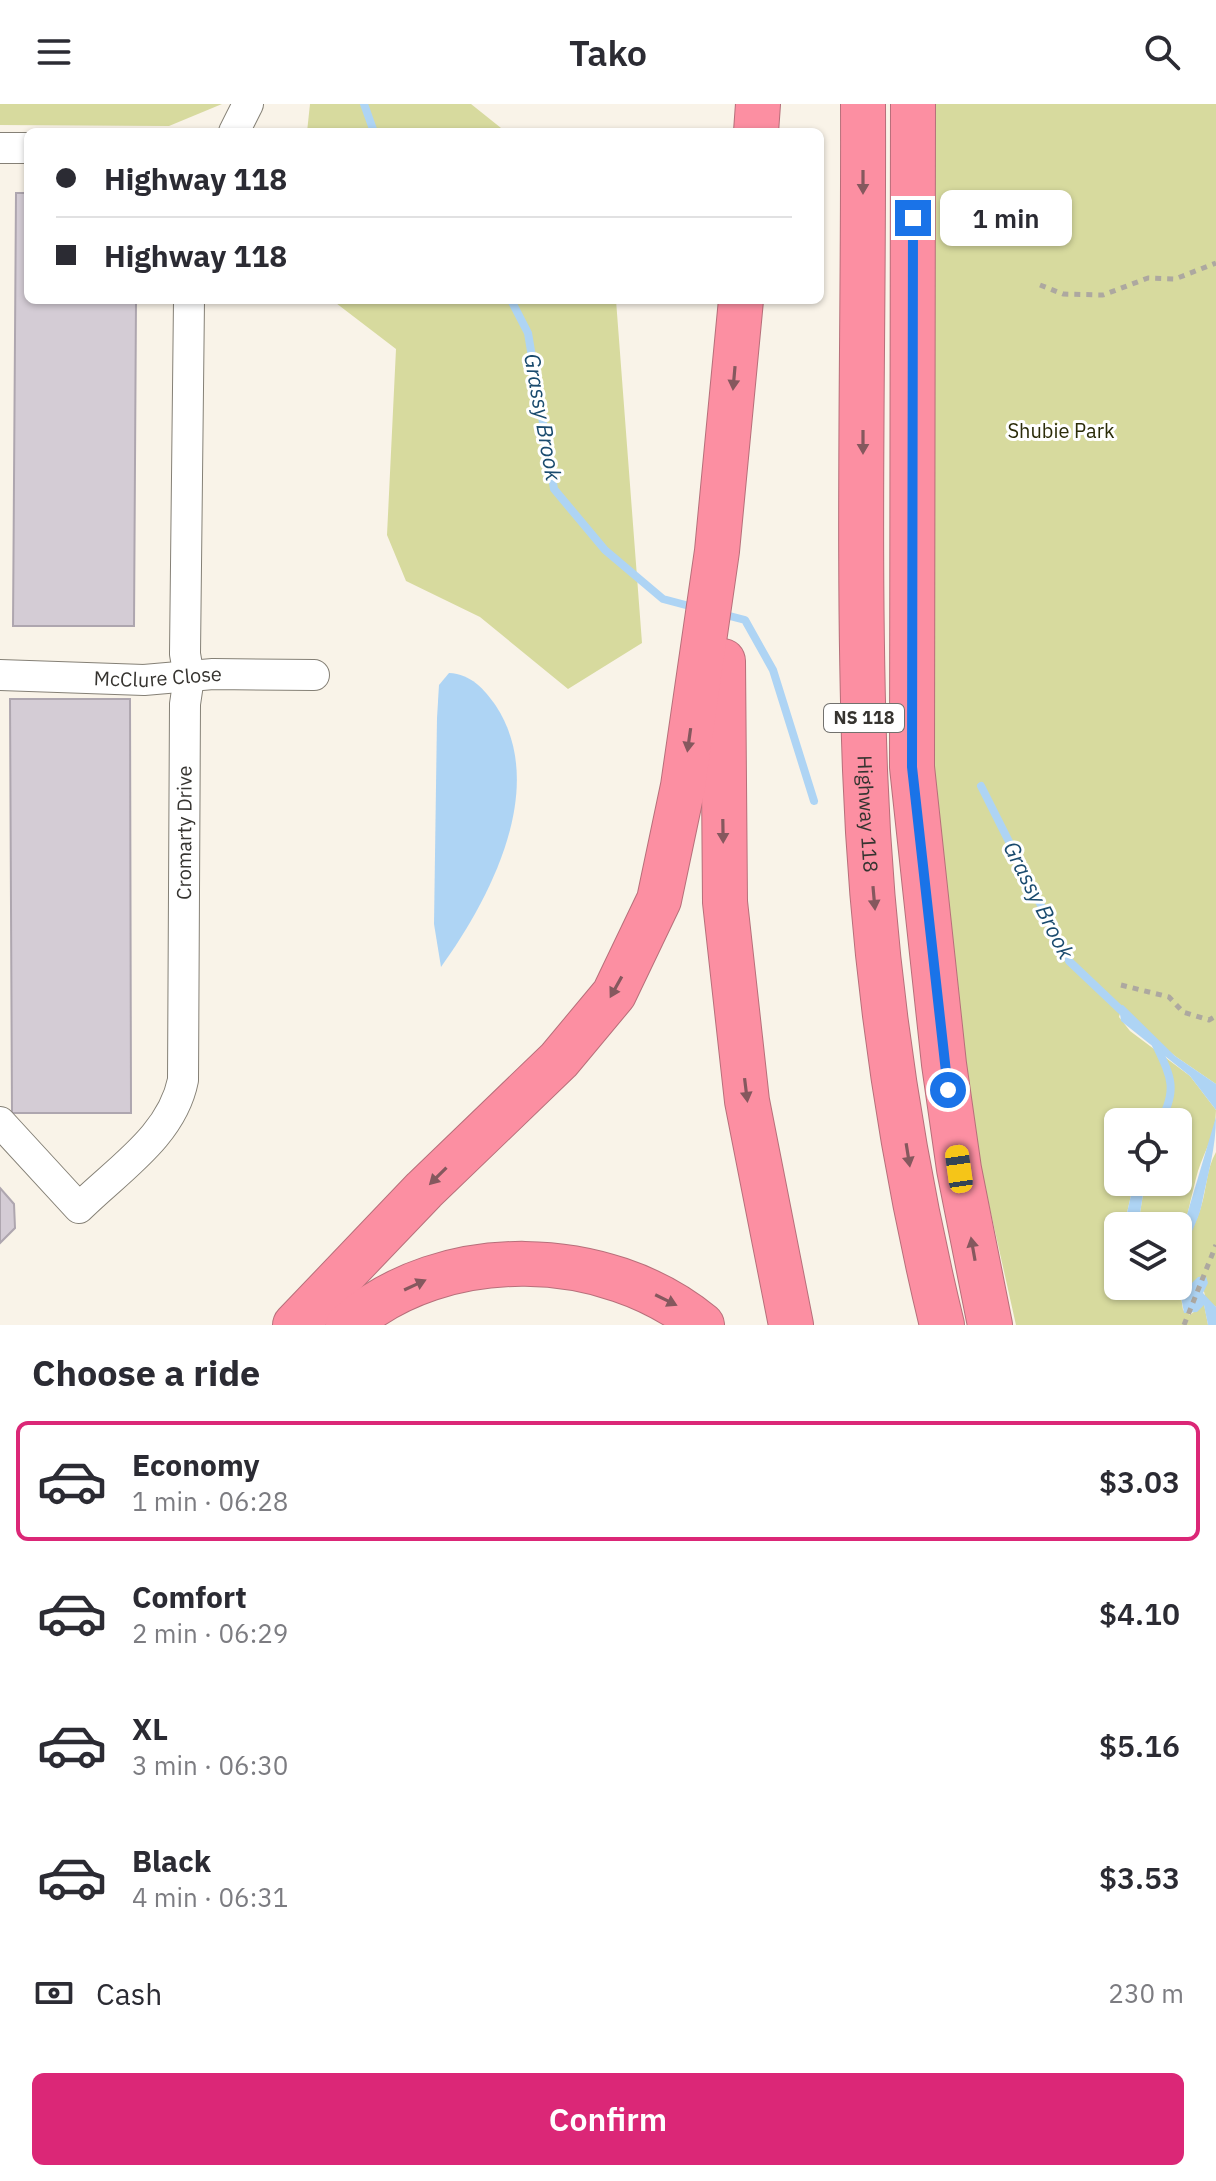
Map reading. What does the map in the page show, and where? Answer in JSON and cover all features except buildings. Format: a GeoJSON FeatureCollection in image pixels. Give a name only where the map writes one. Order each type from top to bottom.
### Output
{"type":"FeatureCollection","features":[{"type":"Feature","properties":{"kind":"highway"},"geometry":{"type":"LineString","coordinates":[[756,128],[758,104]]}},
{"type":"Feature","properties":{"kind":"highway","name":"Highway 118"},"geometry":{"type":"LineString","coordinates":[[863,104],[865,772],[882,990],[911,1178],[942,1325]]}},
{"type":"Feature","properties":{"kind":"highway","name":"NS 118"},"geometry":{"type":"LineString","coordinates":[[913,104],[912,767],[957,1154],[990,1325]]}},
{"type":"Feature","properties":{"kind":"highway"},"geometry":{"type":"LineString","coordinates":[[924,879],[934,766],[933,425],[940,104]]}},
{"type":"Feature","properties":{"kind":"highway"},"geometry":{"type":"LineString","coordinates":[[741,304],[715,570],[711,666],[725,902],[747,1101],[791,1325]]}},
{"type":"Feature","properties":{"kind":"highway"},"geometry":{"type":"LineString","coordinates":[[295,1325],[424,1190],[559,1060],[614,994],[659,900],[711,666]]}},
{"type":"Feature","properties":{"kind":"highway"},"geometry":{"type":"LineString","coordinates":[[348,1325],[366,1309],[424,1280],[511,1265],[564,1266],[631,1282],[678,1305],[702,1325]]}},
{"type":"Feature","properties":{"kind":"street"},"geometry":{"type":"LineString","coordinates":[[236,128],[248,104]]}},
{"type":"Feature","properties":{"kind":"street"},"geometry":{"type":"LineString","coordinates":[[0,148],[24,148]]}},
{"type":"Feature","properties":{"kind":"street","name":"Cromarty Drive"},"geometry":{"type":"LineString","coordinates":[[0,1122],[79,1208],[162,1129],[174,1113],[183,1080],[185,704],[189,677],[185,654],[189,304]]}},
{"type":"Feature","properties":{"kind":"street","name":"McClure Close"},"geometry":{"type":"LineString","coordinates":[[0,675],[144,680],[314,675]]}},
{"type":"Feature","properties":{"kind":"path"},"geometry":{"type":"LineString","coordinates":[[1040,285],[1063,294],[1103,295],[1148,278],[1175,279],[1216,263]]}},
{"type":"Feature","properties":{"kind":"path"},"geometry":{"type":"LineString","coordinates":[[1121,985],[1169,997],[1183,1012],[1209,1020],[1216,1016]]}},
{"type":"Feature","properties":{"kind":"path"},"geometry":{"type":"LineString","coordinates":[[1184,1325],[1216,1245]]}},
{"type":"Feature","properties":{"kind":"green space"},"geometry":{"type":"Polygon","coordinates":[[[0,104],[222,104],[169,126],[0,125],[0,104]]]}},
{"type":"Feature","properties":{"kind":"green space"},"geometry":{"type":"Polygon","coordinates":[[[310,104],[471,104],[501,128],[307,128],[310,104]]]}},
{"type":"Feature","properties":{"kind":"green space","name":"Shubie Park"},"geometry":{"type":"Polygon","coordinates":[[[929,104],[1216,104],[1216,1084],[1175,1056],[1121,1010],[1119,1017],[1130,1031],[1190,1076],[1216,1110],[1212,1134],[1192,1194],[1192,1108],[1167,1108],[1169,1103],[1166,1108],[1104,1108],[1104,1196],[1131,1196],[1127,1212],[1104,1212],[1104,1300],[1181,1300],[1183,1310],[1190,1315],[1204,1304],[1208,1325],[1016,1325],[973,1133],[947,976],[925,659],[929,104]]]}},
{"type":"Feature","properties":{"kind":"green space"},"geometry":{"type":"Polygon","coordinates":[[[337,304],[616,304],[642,643],[568,689],[480,617],[406,581],[387,535],[396,349],[337,304]]]}},
{"type":"Feature","properties":{"kind":"green space"},"geometry":{"type":"Polygon","coordinates":[[[1216,1152],[1216,1307],[1206,1299],[1203,1288],[1192,1284],[1192,1229],[1201,1207],[1216,1152]]]}},
{"type":"Feature","properties":{"kind":"green space","name":"Shubie Park"},"geometry":{"type":"Polygon","coordinates":[[[1143,1196],[1192,1196],[1188,1212],[1140,1212],[1143,1196]]]}},
{"type":"Feature","properties":{"kind":"water"},"geometry":{"type":"Polygon","coordinates":[[[449,673],[464,676],[476,684],[496,706],[511,738],[517,771],[515,806],[494,876],[460,940],[441,967],[434,924],[437,718],[439,685],[449,673]]]}},
{"type":"Feature","properties":{"kind":"water"},"geometry":{"type":"Polygon","coordinates":[[[1123,1005],[1175,1056],[1216,1084],[1216,1110],[1190,1076],[1121,1021],[1119,1006],[1123,1005]]]}},
{"type":"Feature","properties":{"kind":"water"},"geometry":{"type":"Polygon","coordinates":[[[1216,1117],[1202,1203],[1192,1232],[1192,1212],[1188,1212],[1216,1117]]]}},
{"type":"Feature","properties":{"kind":"water"},"geometry":{"type":"Polygon","coordinates":[[[1131,1196],[1143,1196],[1140,1212],[1127,1212],[1131,1196]]]}},
{"type":"Feature","properties":{"kind":"water"},"geometry":{"type":"Polygon","coordinates":[[[1206,1276],[1208,1283],[1203,1293],[1216,1307],[1216,1325],[1208,1325],[1204,1305],[1197,1312],[1184,1313],[1182,1300],[1192,1300],[1192,1283],[1198,1277],[1206,1276]]]}},
{"type":"Feature","properties":{"kind":"waterway","name":"Grassy Brook"},"geometry":{"type":"LineString","coordinates":[[364,104],[373,128]]}},
{"type":"Feature","properties":{"kind":"waterway","name":"Grassy Brook"},"geometry":{"type":"LineString","coordinates":[[513,304],[528,333],[554,489],[605,550],[663,599],[697,608]]}},
{"type":"Feature","properties":{"kind":"waterway","name":"Grassy Brook"},"geometry":{"type":"LineString","coordinates":[[722,614],[745,620],[773,670],[814,801]]}},
{"type":"Feature","properties":{"kind":"waterway","name":"Grassy Brook"},"geometry":{"type":"LineString","coordinates":[[981,786],[1069,961],[1127,1016]]}},
{"type":"Feature","properties":{"kind":"waterway","name":"Grassy Brook"},"geometry":{"type":"LineString","coordinates":[[1156,1045],[1170,1083],[1167,1108]]}},
{"type":"Feature","properties":{"kind":"route"},"geometry":{"type":"LineString","coordinates":[[913,218],[912,767],[948,1090]]}}]}
